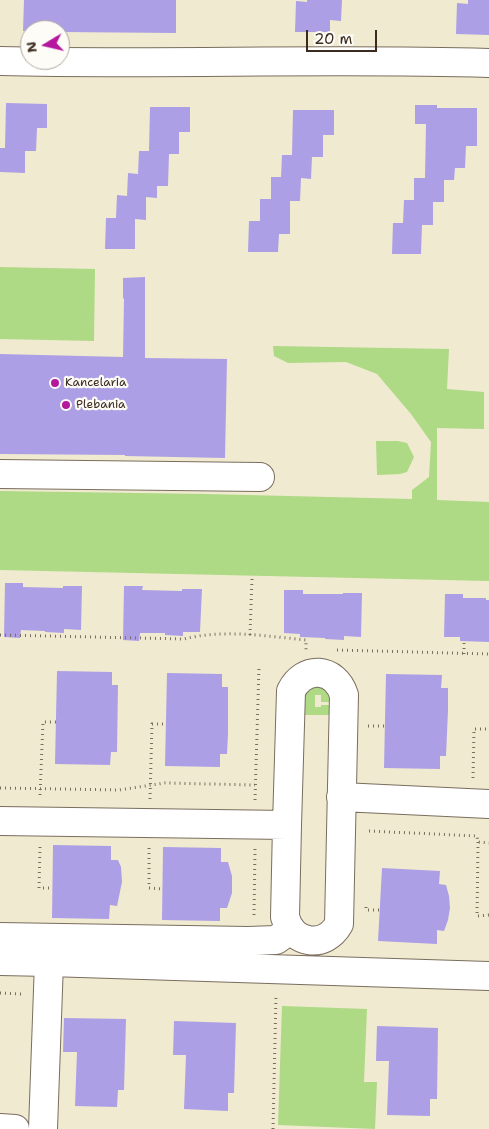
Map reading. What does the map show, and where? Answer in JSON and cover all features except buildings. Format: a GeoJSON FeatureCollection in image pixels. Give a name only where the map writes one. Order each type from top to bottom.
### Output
{"type":"FeatureCollection","features":[{"type":"Feature","properties":{"kind":"lane"},"geometry":{"type":"LineString","coordinates":[[0,61],[258,62],[412,60],[489,63]]}},
{"type":"Feature","properties":{"kind":"lane"},"geometry":{"type":"LineString","coordinates":[[0,474],[260,477]]}},
{"type":"Feature","properties":{"kind":"lane"},"geometry":{"type":"LineString","coordinates":[[312,673],[323,673],[336,681],[344,695],[339,924],[332,934],[320,940],[304,939],[296,936],[290,930],[285,917],[287,825],[291,691],[299,679],[312,673]]}},
{"type":"Feature","properties":{"kind":"lane"},"geometry":{"type":"LineString","coordinates":[[341,797],[489,804]]}},
{"type":"Feature","properties":{"kind":"lane"},"geometry":{"type":"LineString","coordinates":[[0,821],[287,825]]}},
{"type":"Feature","properties":{"kind":"lane"},"geometry":{"type":"LineString","coordinates":[[0,937],[248,941],[276,940],[290,930]]}},
{"type":"Feature","properties":{"kind":"lane"},"geometry":{"type":"LineString","coordinates":[[0,961],[489,976]]}},
{"type":"Feature","properties":{"kind":"lane"},"geometry":{"type":"LineString","coordinates":[[43,1129],[49,962]]}},
{"type":"Feature","properties":{"kind":"lane"},"geometry":{"type":"LineString","coordinates":[[0,1128],[15,1129]]}},
{"type":"Feature","properties":{"kind":"path"},"geometry":{"type":"LineString","coordinates":[[250,635],[252,578]]}},
{"type":"Feature","properties":{"kind":"path"},"geometry":{"type":"LineString","coordinates":[[0,635],[184,639],[201,635],[250,635],[306,640],[306,650],[316,650]]}},
{"type":"Feature","properties":{"kind":"path"},"geometry":{"type":"LineString","coordinates":[[464,641],[464,654]]}},
{"type":"Feature","properties":{"kind":"path"},"geometry":{"type":"LineString","coordinates":[[335,650],[489,654]]}},
{"type":"Feature","properties":{"kind":"path"},"geometry":{"type":"LineString","coordinates":[[41,788],[42,722],[56,722]]}},
{"type":"Feature","properties":{"kind":"path"},"geometry":{"type":"LineString","coordinates":[[151,786],[152,724],[166,724]]}},
{"type":"Feature","properties":{"kind":"path"},"geometry":{"type":"LineString","coordinates":[[472,780],[474,729],[489,729]]}},
{"type":"Feature","properties":{"kind":"path"},"geometry":{"type":"LineString","coordinates":[[0,788],[119,790],[165,784],[255,785]]}},
{"type":"Feature","properties":{"kind":"path"},"geometry":{"type":"LineString","coordinates":[[369,831],[477,836],[477,916],[489,915]]}},
{"type":"Feature","properties":{"kind":"path"},"geometry":{"type":"LineString","coordinates":[[478,842],[489,843]]}},
{"type":"Feature","properties":{"kind":"path"},"geometry":{"type":"LineString","coordinates":[[273,1129],[276,970]]}},
{"type":"Feature","properties":{"kind":"green space"},"geometry":{"type":"Polygon","coordinates":[[[0,267],[95,269],[94,341],[0,339],[0,267]]]}},
{"type":"Feature","properties":{"kind":"green space"},"geometry":{"type":"Polygon","coordinates":[[[273,346],[449,349],[447,389],[484,392],[484,429],[437,428],[437,500],[489,502],[489,581],[0,570],[0,491],[412,499],[412,490],[429,477],[431,442],[411,414],[377,374],[346,362],[288,363],[274,356],[273,346]]]}},
{"type":"Feature","properties":{"kind":"green space"},"geometry":{"type":"Polygon","coordinates":[[[376,441],[407,443],[414,457],[407,472],[377,475],[376,441]]]}},
{"type":"Feature","properties":{"kind":"green space"},"geometry":{"type":"Polygon","coordinates":[[[319,683],[336,702],[321,702],[321,695],[315,695],[315,707],[335,705],[334,715],[302,715],[303,690],[319,683]]]}},
{"type":"Feature","properties":{"kind":"green space"},"geometry":{"type":"Polygon","coordinates":[[[282,1006],[367,1009],[364,1082],[377,1082],[375,1129],[278,1125],[282,1006]]]}},
{"type":"Feature","properties":{"kind":"place","name":"Kancelaria"},"geometry":{"type":"Point","coordinates":[55,383]}},
{"type":"Feature","properties":{"kind":"place","name":"Plebania"},"geometry":{"type":"Point","coordinates":[66,405]}}]}
